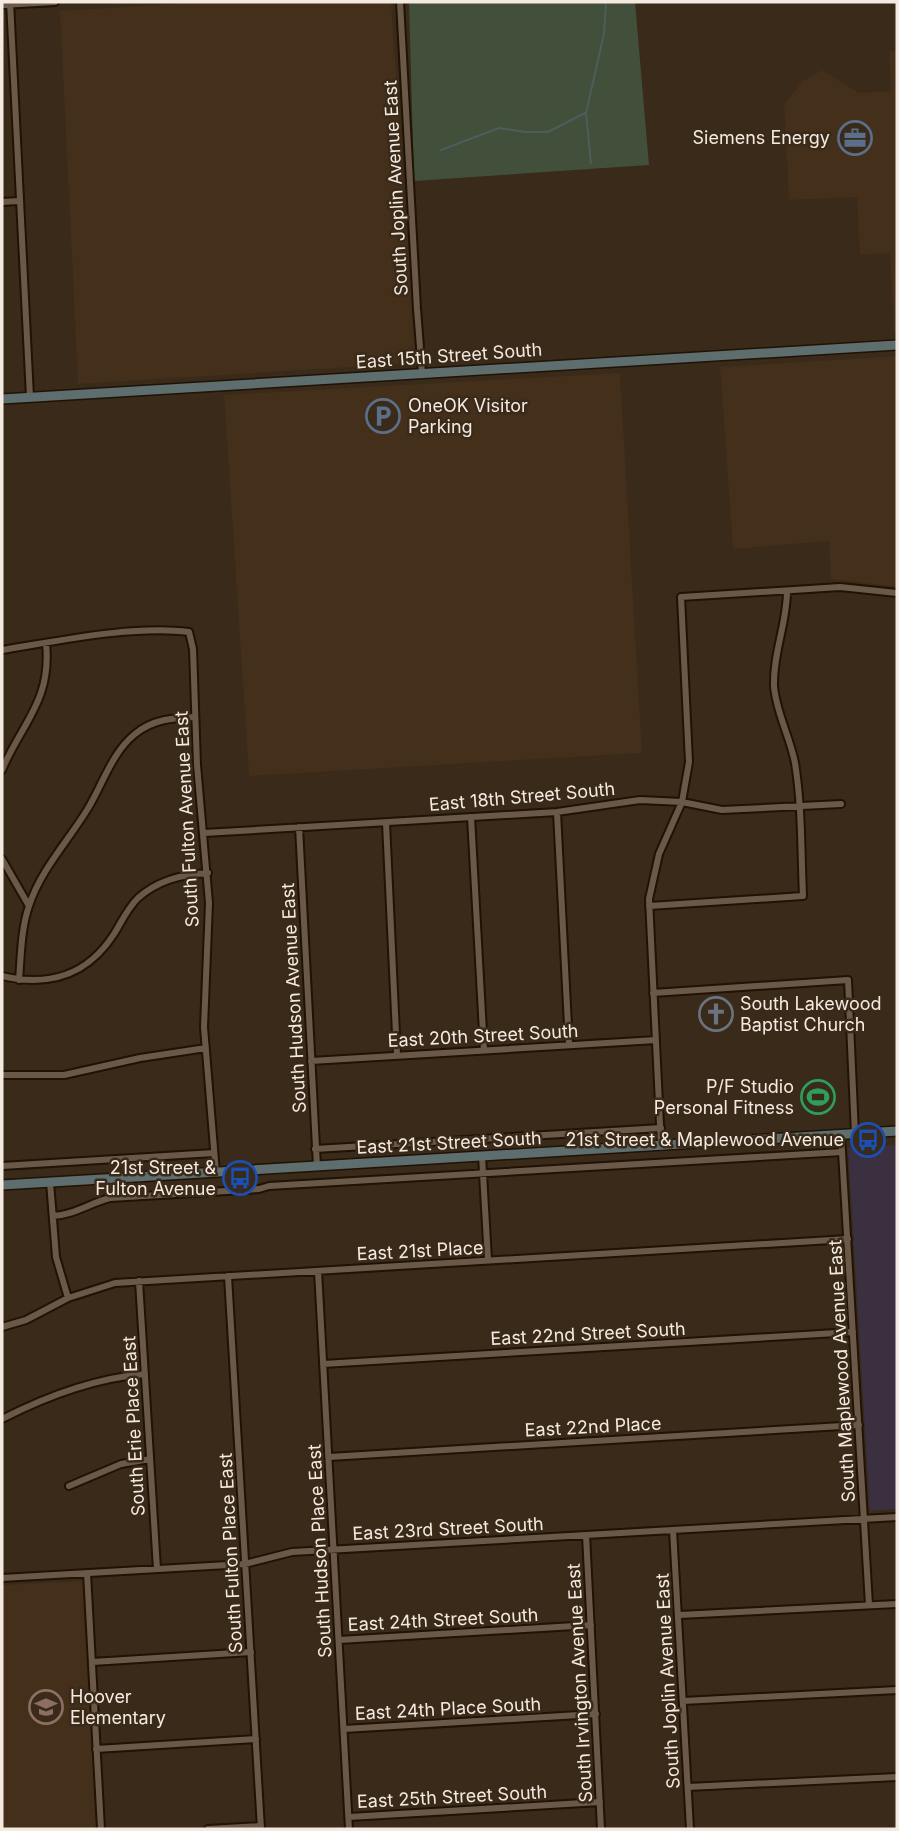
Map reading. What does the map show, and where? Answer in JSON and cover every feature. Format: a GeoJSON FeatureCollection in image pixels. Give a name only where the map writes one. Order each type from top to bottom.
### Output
{"type":"FeatureCollection","features":[{"type":"Feature","properties":{"kind":"main road","name":"East 15th Street South"},"geometry":{"type":"LineString","coordinates":[[2,399],[897,345]]}},
{"type":"Feature","properties":{"kind":"main road","name":"East 21st Street South"},"geometry":{"type":"LineString","coordinates":[[2,1185],[897,1131]]}},
{"type":"Feature","properties":{"kind":"street"},"geometry":{"type":"LineString","coordinates":[[30,397],[7,4],[55,2]]}},
{"type":"Feature","properties":{"kind":"street","name":"South Joplin Avenue East"},"geometry":{"type":"LineString","coordinates":[[400,2],[416,309],[422,373]]}},
{"type":"Feature","properties":{"kind":"street"},"geometry":{"type":"LineString","coordinates":[[2,202],[19,201]]}},
{"type":"Feature","properties":{"kind":"street"},"geometry":{"type":"LineString","coordinates":[[662,1145],[649,906],[651,881],[659,854],[682,802],[688,774],[681,597],[840,587],[897,593]]}},
{"type":"Feature","properties":{"kind":"street"},"geometry":{"type":"LineString","coordinates":[[649,906],[803,896],[795,764],[777,703],[774,682],[775,663],[787,608],[787,591]]}},
{"type":"Feature","properties":{"kind":"street","name":"South Fulton Avenue East"},"geometry":{"type":"LineString","coordinates":[[46,643],[158,631],[188,632],[193,649],[195,717],[208,873],[204,1004],[216,1173]]}},
{"type":"Feature","properties":{"kind":"street"},"geometry":{"type":"LineString","coordinates":[[2,650],[46,643],[47,655],[40,697],[2,770]]}},
{"type":"Feature","properties":{"kind":"street"},"geometry":{"type":"LineString","coordinates":[[19,980],[29,906],[45,874],[89,808],[118,754],[134,734],[145,727],[164,719],[195,717]]}},
{"type":"Feature","properties":{"kind":"street","name":"East 18th Street South"},"geometry":{"type":"LineString","coordinates":[[204,833],[557,812],[640,800],[682,802],[722,810],[841,804]]}},
{"type":"Feature","properties":{"kind":"street"},"geometry":{"type":"LineString","coordinates":[[557,812],[569,1045]]}},
{"type":"Feature","properties":{"kind":"street"},"geometry":{"type":"LineString","coordinates":[[471,817],[484,1050]]}},
{"type":"Feature","properties":{"kind":"street"},"geometry":{"type":"LineString","coordinates":[[386,823],[397,1055]]}},
{"type":"Feature","properties":{"kind":"street","name":"South Hudson Avenue East"},"geometry":{"type":"LineString","coordinates":[[299,827],[317,1166]]}},
{"type":"Feature","properties":{"kind":"street"},"geometry":{"type":"LineString","coordinates":[[2,859],[29,906]]}},
{"type":"Feature","properties":{"kind":"street"},"geometry":{"type":"LineString","coordinates":[[2,976],[19,980],[46,980],[79,969],[105,946],[123,916],[145,892],[173,878],[208,873]]}},
{"type":"Feature","properties":{"kind":"street"},"geometry":{"type":"LineString","coordinates":[[653,993],[848,980],[855,1134]]}},
{"type":"Feature","properties":{"kind":"street","name":"East 20th Street South"},"geometry":{"type":"LineString","coordinates":[[311,1060],[656,1040]]}},
{"type":"Feature","properties":{"kind":"street"},"geometry":{"type":"LineString","coordinates":[[2,1075],[64,1075],[139,1058],[206,1048]]}},
{"type":"Feature","properties":{"kind":"street","name":"East 21st Street South"},"geometry":{"type":"LineString","coordinates":[[316,1149],[660,1128]]}},
{"type":"Feature","properties":{"kind":"street","name":"South Maplewood Avenue East"},"geometry":{"type":"LineString","coordinates":[[841,1135],[869,1605]]}},
{"type":"Feature","properties":{"kind":"street","name":"East 21st Street South"},"geometry":{"type":"LineString","coordinates":[[53,1216],[67,1216],[110,1198],[842,1152]]}},
{"type":"Feature","properties":{"kind":"street"},"geometry":{"type":"LineString","coordinates":[[2,1166],[215,1153]]}},
{"type":"Feature","properties":{"kind":"street"},"geometry":{"type":"LineString","coordinates":[[482,1156],[488,1261]]}},
{"type":"Feature","properties":{"kind":"street"},"geometry":{"type":"LineString","coordinates":[[50,1182],[56,1257],[68,1298]]}},
{"type":"Feature","properties":{"kind":"street","name":"East 21st Place"},"geometry":{"type":"LineString","coordinates":[[2,1327],[26,1320],[68,1298],[116,1283],[848,1239]]}},
{"type":"Feature","properties":{"kind":"street","name":"South Hudson Place East"},"geometry":{"type":"LineString","coordinates":[[318,1270],[349,1829]]}},
{"type":"Feature","properties":{"kind":"street","name":"South Fulton Place East"},"geometry":{"type":"LineString","coordinates":[[228,1276],[261,1828]]}},
{"type":"Feature","properties":{"kind":"street","name":"South Erie Place East"},"geometry":{"type":"LineString","coordinates":[[139,1281],[157,1569]]}},
{"type":"Feature","properties":{"kind":"street","name":"East 22nd Street South"},"geometry":{"type":"LineString","coordinates":[[323,1364],[853,1332]]}},
{"type":"Feature","properties":{"kind":"street"},"geometry":{"type":"LineString","coordinates":[[2,1419],[80,1386],[106,1378],[145,1374]]}},
{"type":"Feature","properties":{"kind":"street","name":"East 22nd Place"},"geometry":{"type":"LineString","coordinates":[[329,1457],[859,1425]]}},
{"type":"Feature","properties":{"kind":"street"},"geometry":{"type":"LineString","coordinates":[[69,1486],[121,1464],[150,1459]]}},
{"type":"Feature","properties":{"kind":"street","name":"East 23rd Street South"},"geometry":{"type":"LineString","coordinates":[[2,1578],[245,1564],[279,1554],[334,1550],[897,1517]]}},
{"type":"Feature","properties":{"kind":"street","name":"South Joplin Avenue East"},"geometry":{"type":"LineString","coordinates":[[673,1530],[690,1829]]}},
{"type":"Feature","properties":{"kind":"street","name":"South Irvington Avenue East"},"geometry":{"type":"LineString","coordinates":[[586,1535],[601,1829]]}},
{"type":"Feature","properties":{"kind":"street"},"geometry":{"type":"LineString","coordinates":[[87,1573],[101,1829]]}},
{"type":"Feature","properties":{"kind":"street"},"geometry":{"type":"LineString","coordinates":[[678,1615],[897,1604]]}},
{"type":"Feature","properties":{"kind":"street","name":"East 24th Street South"},"geometry":{"type":"LineString","coordinates":[[339,1640],[591,1625]]}},
{"type":"Feature","properties":{"kind":"street"},"geometry":{"type":"LineString","coordinates":[[92,1662],[251,1652]]}},
{"type":"Feature","properties":{"kind":"street"},"geometry":{"type":"LineString","coordinates":[[683,1701],[897,1690]]}},
{"type":"Feature","properties":{"kind":"street","name":"East 24th Place South"},"geometry":{"type":"LineString","coordinates":[[344,1729],[596,1714]]}},
{"type":"Feature","properties":{"kind":"street"},"geometry":{"type":"LineString","coordinates":[[96,1749],[256,1739]]}},
{"type":"Feature","properties":{"kind":"street"},"geometry":{"type":"LineString","coordinates":[[688,1787],[897,1777]]}},
{"type":"Feature","properties":{"kind":"street","name":"East 25th Street South"},"geometry":{"type":"LineString","coordinates":[[349,1817],[600,1802]]}},
{"type":"Feature","properties":{"kind":"street"},"geometry":{"type":"LineString","coordinates":[[208,1829],[261,1828]]}},
{"type":"Feature","properties":{"kind":"shaded area"},"geometry":{"type":"Polygon","coordinates":[[[204,2],[391,2],[416,363],[78,384],[60,11],[204,2]]]}},
{"type":"Feature","properties":{"kind":"shaded area"},"geometry":{"type":"Polygon","coordinates":[[[889,51],[897,51],[897,331],[894,331],[890,253],[860,255],[857,197],[789,200],[784,104],[803,81],[822,70],[859,93],[891,91],[889,51]]]}},
{"type":"Feature","properties":{"kind":"shaded area"},"geometry":{"type":"Polygon","coordinates":[[[897,356],[897,587],[831,579],[829,541],[733,549],[720,367],[897,356]]]}},
{"type":"Feature","properties":{"kind":"shaded area"},"geometry":{"type":"Polygon","coordinates":[[[620,373],[642,753],[249,776],[224,395],[620,373]]]}},
{"type":"Feature","properties":{"kind":"shaded area"},"geometry":{"type":"Polygon","coordinates":[[[897,1145],[897,1509],[870,1511],[848,1148],[897,1145]]]}},
{"type":"Feature","properties":{"kind":"shaded area","name":"Hoover Elementary"},"geometry":{"type":"Polygon","coordinates":[[[83,1581],[97,1829],[2,1829],[2,1585],[83,1581]]]}},
{"type":"Feature","properties":{"kind":"green space"},"geometry":{"type":"Polygon","coordinates":[[[409,2],[635,2],[649,165],[414,181],[409,2]]]}},
{"type":"Feature","properties":{"kind":"waterway"},"geometry":{"type":"LineString","coordinates":[[591,163],[586,113],[604,34],[606,2]]}},
{"type":"Feature","properties":{"kind":"waterway"},"geometry":{"type":"LineString","coordinates":[[441,150],[499,128],[548,132],[585,113]]}},
{"type":"Feature","properties":{"kind":"place","name":"Siemens Energy"},"geometry":{"type":"Point","coordinates":[855,138]}},
{"type":"Feature","properties":{"kind":"place","name":"OneOK Visitor Parking"},"geometry":{"type":"Point","coordinates":[383,416]}},
{"type":"Feature","properties":{"kind":"place","name":"South Lakewood Baptist Church"},"geometry":{"type":"Point","coordinates":[716,1014]}},
{"type":"Feature","properties":{"kind":"place","name":"P/F Studio Personal Fitness"},"geometry":{"type":"Point","coordinates":[818,1097]}},
{"type":"Feature","properties":{"kind":"place","name":"21st Street & Maplewood Avenue"},"geometry":{"type":"Point","coordinates":[868,1140]}},
{"type":"Feature","properties":{"kind":"place","name":"21st Street & Fulton Avenue"},"geometry":{"type":"Point","coordinates":[240,1178]}},
{"type":"Feature","properties":{"kind":"place","name":"Hoover Elementary"},"geometry":{"type":"Point","coordinates":[46,1707]}}]}
